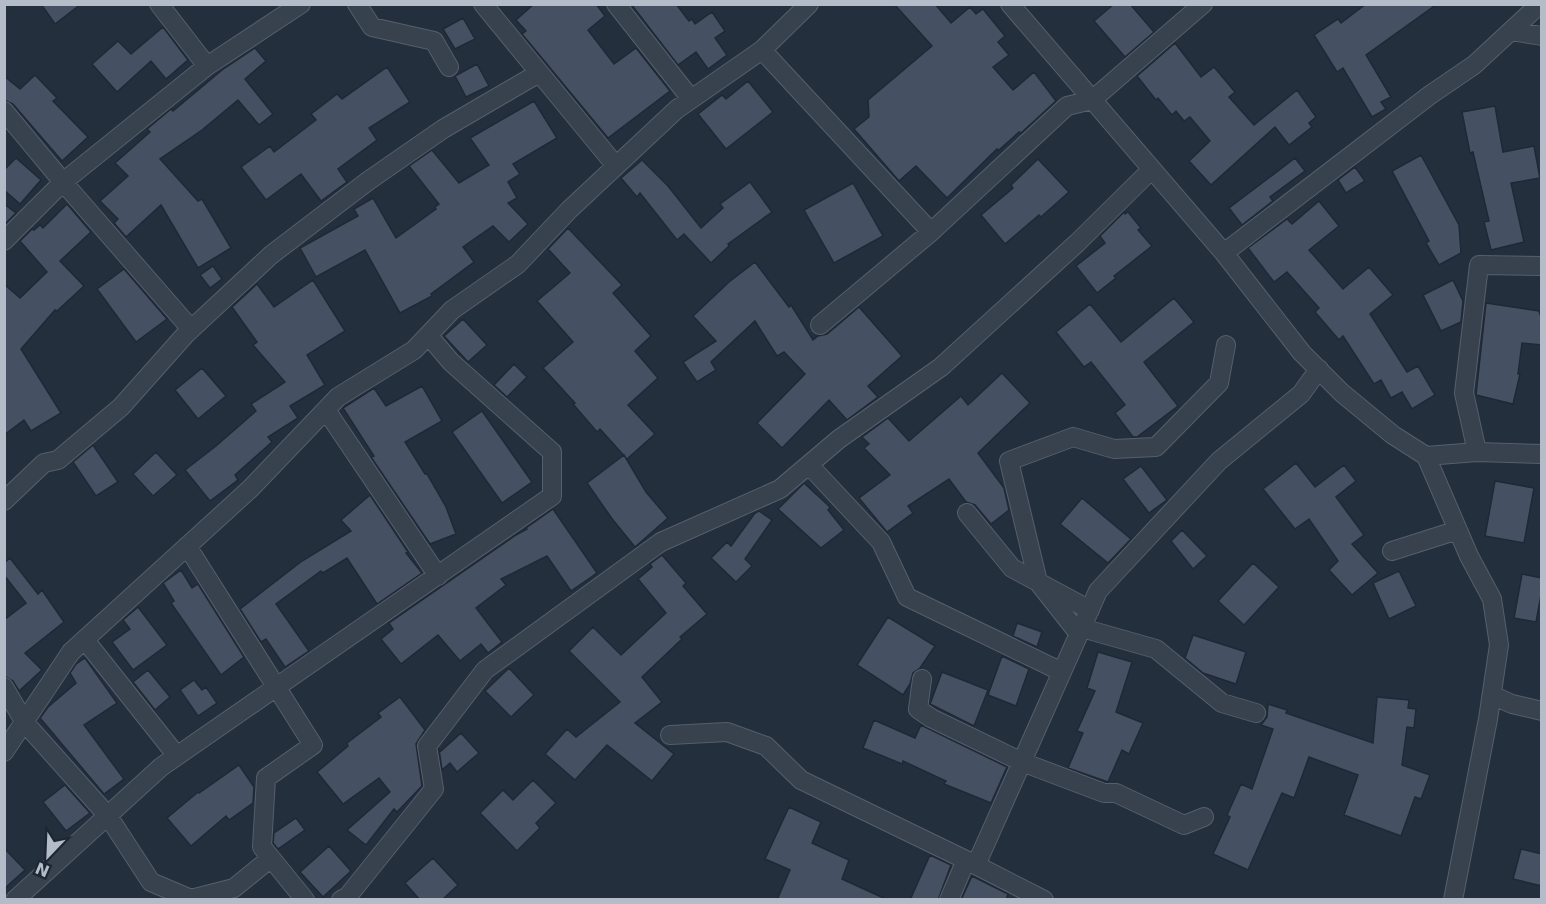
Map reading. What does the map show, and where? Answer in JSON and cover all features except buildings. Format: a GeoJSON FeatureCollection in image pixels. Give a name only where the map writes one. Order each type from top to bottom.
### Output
{"type":"FeatureCollection","features":[{"type":"Feature","properties":{"kind":"street"},"geometry":{"type":"LineString","coordinates":[[159,4],[207,66]]}},
{"type":"Feature","properties":{"kind":"street"},"geometry":{"type":"LineString","coordinates":[[4,241],[63,182],[207,66],[302,4]]}},
{"type":"Feature","properties":{"kind":"street"},"geometry":{"type":"LineString","coordinates":[[357,4],[372,27],[434,41],[449,67]]}},
{"type":"Feature","properties":{"kind":"street"},"geometry":{"type":"LineString","coordinates":[[483,4],[615,166]]}},
{"type":"Feature","properties":{"kind":"street"},"geometry":{"type":"LineString","coordinates":[[616,4],[691,99]]}},
{"type":"Feature","properties":{"kind":"street"},"geometry":{"type":"LineString","coordinates":[[4,752],[71,652],[250,489],[338,397],[414,350],[452,310],[518,264],[569,210],[677,109],[762,50],[809,4]]}},
{"type":"Feature","properties":{"kind":"street"},"geometry":{"type":"LineString","coordinates":[[1010,4],[1224,253],[1302,352],[1342,393],[1393,435],[1426,456],[1468,556],[1492,599],[1499,645],[1453,900]]}},
{"type":"Feature","properties":{"kind":"street"},"geometry":{"type":"LineString","coordinates":[[820,325],[931,232],[1067,106],[1092,100],[1203,4]]}},
{"type":"Feature","properties":{"kind":"street"},"geometry":{"type":"LineString","coordinates":[[1224,253],[1430,95],[1474,64],[1540,4]]}},
{"type":"Feature","properties":{"kind":"street"},"geometry":{"type":"LineString","coordinates":[[1511,31],[1542,36]]}},
{"type":"Feature","properties":{"kind":"street"},"geometry":{"type":"LineString","coordinates":[[762,50],[931,232]]}},
{"type":"Feature","properties":{"kind":"street"},"geometry":{"type":"LineString","coordinates":[[4,501],[44,463],[58,460],[121,407],[191,329],[272,255],[368,181],[443,129],[539,73]]}},
{"type":"Feature","properties":{"kind":"street"},"geometry":{"type":"LineString","coordinates":[[4,111],[191,329]]}},
{"type":"Feature","properties":{"kind":"street"},"geometry":{"type":"LineString","coordinates":[[341,900],[348,896],[434,789],[427,746],[485,670],[661,542],[780,489],[839,439],[941,367],[1077,243],[1152,170]]}},
{"type":"Feature","properties":{"kind":"street"},"geometry":{"type":"LineString","coordinates":[[1477,452],[1464,393],[1479,265],[1542,266]]}},
{"type":"Feature","properties":{"kind":"street"},"geometry":{"type":"LineString","coordinates":[[15,900],[161,767],[552,496],[552,452],[452,362],[428,335]]}},
{"type":"Feature","properties":{"kind":"street"},"geometry":{"type":"LineString","coordinates":[[1226,345],[1219,383],[1156,447],[1114,449],[1073,437],[1009,461],[1038,582],[1080,631],[1156,649],[1222,703],[1256,713]]}},
{"type":"Feature","properties":{"kind":"street"},"geometry":{"type":"LineString","coordinates":[[950,900],[1022,762],[1098,591],[1219,461],[1302,394],[1319,369]]}},
{"type":"Feature","properties":{"kind":"street"},"geometry":{"type":"LineString","coordinates":[[326,410],[438,576]]}},
{"type":"Feature","properties":{"kind":"street"},"geometry":{"type":"LineString","coordinates":[[1426,456],[1477,452],[1542,454]]}},
{"type":"Feature","properties":{"kind":"street"},"geometry":{"type":"LineString","coordinates":[[809,465],[881,542],[907,597],[1062,672]]}},
{"type":"Feature","properties":{"kind":"street"},"geometry":{"type":"LineString","coordinates":[[967,513],[1012,568],[1090,610]]}},
{"type":"Feature","properties":{"kind":"street"},"geometry":{"type":"LineString","coordinates":[[1392,551],[1458,530]]}},
{"type":"Feature","properties":{"kind":"street"},"geometry":{"type":"LineString","coordinates":[[188,546],[313,745],[266,778],[262,847],[305,900]]}},
{"type":"Feature","properties":{"kind":"street"},"geometry":{"type":"LineString","coordinates":[[85,639],[177,756]]}},
{"type":"Feature","properties":{"kind":"street"},"geometry":{"type":"LineString","coordinates":[[922,679],[918,709],[931,718],[1022,762],[1104,793],[1116,793],[1184,825],[1204,817]]}},
{"type":"Feature","properties":{"kind":"street"},"geometry":{"type":"LineString","coordinates":[[4,687],[25,723],[108,816],[151,882],[191,898],[234,888],[272,858]]}},
{"type":"Feature","properties":{"kind":"street"},"geometry":{"type":"LineString","coordinates":[[1491,695],[1512,704],[1542,711]]}},
{"type":"Feature","properties":{"kind":"street"},"geometry":{"type":"LineString","coordinates":[[670,735],[728,732],[766,746],[801,780],[1044,900]]}}]}
